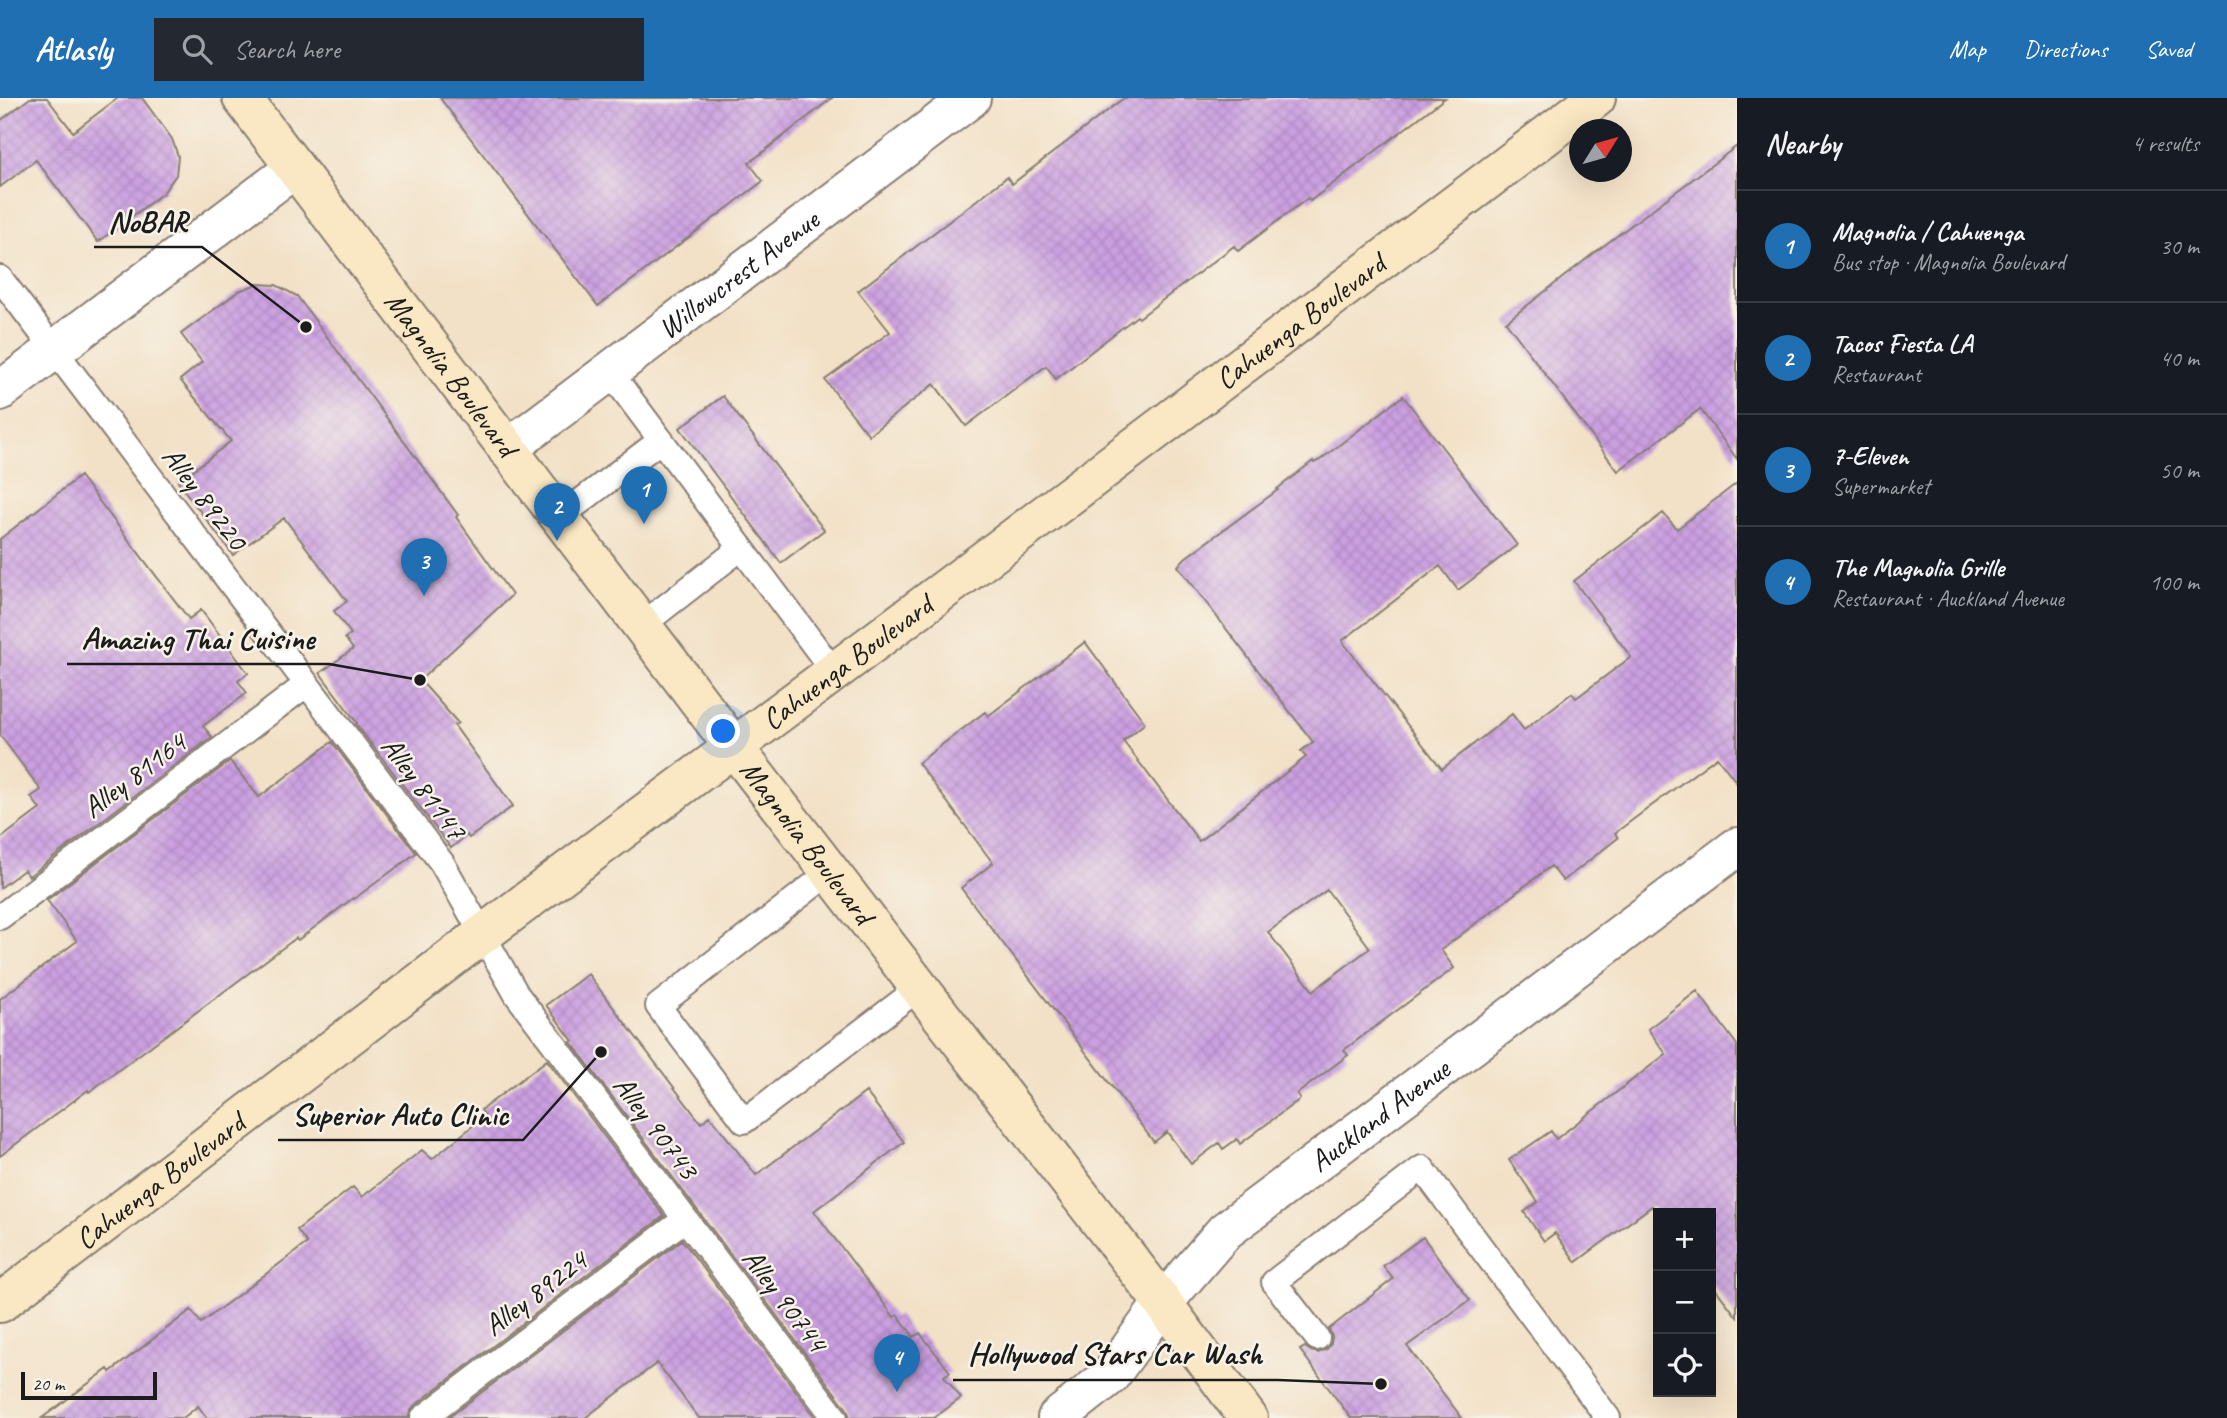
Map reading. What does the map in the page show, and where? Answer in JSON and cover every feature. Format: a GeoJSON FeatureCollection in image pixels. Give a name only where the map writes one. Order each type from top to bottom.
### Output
{"type":"FeatureCollection","features":[{"type":"Feature","properties":{"kind":"main road","name":"Magnolia Boulevard"},"geometry":{"type":"LineString","coordinates":[[242,98],[507,450],[1163,1303],[1248,1418]]}},
{"type":"Feature","properties":{"kind":"main road","name":"Cahuenga Boulevard"},"geometry":{"type":"LineString","coordinates":[[0,1303],[483,934],[1596,98]]}},
{"type":"Feature","properties":{"kind":"street","name":"Willowcrest Avenue"},"geometry":{"type":"LineString","coordinates":[[507,450],[971,98]]}},
{"type":"Feature","properties":{"kind":"street"},"geometry":{"type":"LineString","coordinates":[[0,391],[295,168]]}},
{"type":"Feature","properties":{"kind":"street","name":"Auckland Avenue"},"geometry":{"type":"LineString","coordinates":[[1057,1418],[1110,1376],[1163,1303],[1225,1231],[1737,847]]}},
{"type":"Feature","properties":{"kind":"lane","name":"Alley 89220"},"geometry":{"type":"LineString","coordinates":[[0,278],[307,684]]}},
{"type":"Feature","properties":{"kind":"lane"},"geometry":{"type":"LineString","coordinates":[[610,372],[834,672]]}},
{"type":"Feature","properties":{"kind":"lane"},"geometry":{"type":"LineString","coordinates":[[560,517],[661,440]]}},
{"type":"Feature","properties":{"kind":"lane"},"geometry":{"type":"LineString","coordinates":[[642,625],[741,548]]}},
{"type":"Feature","properties":{"kind":"lane","name":"Alley 81164"},"geometry":{"type":"LineString","coordinates":[[0,917],[307,684]]}},
{"type":"Feature","properties":{"kind":"lane","name":"Alley 81147"},"geometry":{"type":"LineString","coordinates":[[307,684],[442,863],[483,934]]}},
{"type":"Feature","properties":{"kind":"lane"},"geometry":{"type":"LineString","coordinates":[[830,872],[658,1006],[744,1121],[919,988]]}},
{"type":"Feature","properties":{"kind":"lane","name":"Alley 90743"},"geometry":{"type":"LineString","coordinates":[[483,934],[517,995],[685,1219]]}},
{"type":"Feature","properties":{"kind":"lane"},"geometry":{"type":"LineString","coordinates":[[1317,1338],[1274,1282],[1422,1168],[1608,1418]]}},
{"type":"Feature","properties":{"kind":"lane","name":"Alley 89224"},"geometry":{"type":"LineString","coordinates":[[423,1418],[685,1219]]}},
{"type":"Feature","properties":{"kind":"lane","name":"Alley 90744"},"geometry":{"type":"LineString","coordinates":[[685,1219],[835,1418]]}},
{"type":"Feature","properties":{"kind":"building"},"geometry":{"type":"Polygon","coordinates":[[[30,98],[47,98],[73,132],[118,98],[142,98],[172,139],[178,156],[176,175],[163,193],[98,242],[36,160],[0,187],[0,121],[30,98]]]}},
{"type":"Feature","properties":{"kind":"building"},"geometry":{"type":"Polygon","coordinates":[[[440,98],[832,98],[749,163],[763,181],[598,306],[440,98]]]}},
{"type":"Feature","properties":{"kind":"building"},"geometry":{"type":"Polygon","coordinates":[[[1124,98],[1445,98],[1310,201],[1308,198],[1238,251],[1234,246],[1056,379],[1046,366],[966,426],[934,384],[869,435],[825,380],[890,332],[858,291],[1007,177],[1012,184],[1124,98]]]}},
{"type":"Feature","properties":{"kind":"building"},"geometry":{"type":"Polygon","coordinates":[[[1737,146],[1737,459],[1700,409],[1618,471],[1506,322],[1737,146]]]}},
{"type":"Feature","properties":{"kind":"building"},"geometry":{"type":"Polygon","coordinates":[[[257,284],[276,285],[297,296],[458,515],[456,517],[512,595],[420,680],[458,723],[454,725],[513,806],[451,848],[320,673],[353,649],[345,638],[351,634],[334,611],[347,601],[284,518],[233,555],[178,482],[231,441],[180,380],[202,362],[181,334],[239,291],[257,284]]]}},
{"type":"Feature","properties":{"kind":"building"},"geometry":{"type":"Polygon","coordinates":[[[723,396],[824,530],[781,563],[680,428],[723,396]]]}},
{"type":"Feature","properties":{"kind":"building"},"geometry":{"type":"Polygon","coordinates":[[[1403,396],[1517,545],[1458,590],[1440,566],[1342,641],[1442,769],[1512,714],[1524,730],[1572,693],[1576,698],[1631,657],[1574,581],[1663,513],[1677,529],[1737,483],[1737,783],[1717,757],[1615,833],[1618,838],[1563,881],[1551,866],[1441,950],[1454,968],[1344,1050],[1348,1055],[1297,1094],[1300,1099],[1240,1144],[1237,1139],[1223,1149],[1219,1143],[1191,1164],[1167,1132],[1154,1142],[961,888],[993,863],[918,763],[985,712],[988,716],[1085,642],[1145,723],[1123,741],[1199,841],[1306,757],[1301,751],[1313,742],[1178,566],[1313,461],[1314,463],[1403,396]],[[1327,890],[1268,932],[1313,991],[1370,948],[1327,890]]]}},
{"type":"Feature","properties":{"kind":"building"},"geometry":{"type":"Polygon","coordinates":[[[80,476],[189,619],[201,610],[248,673],[238,681],[247,693],[203,726],[212,737],[29,876],[24,870],[0,888],[0,839],[40,809],[31,797],[41,790],[0,735],[0,539],[80,476]]]}},
{"type":"Feature","properties":{"kind":"building"},"geometry":{"type":"Polygon","coordinates":[[[332,742],[416,853],[0,1156],[0,999],[77,941],[47,900],[230,761],[259,797],[332,742]]]}},
{"type":"Feature","properties":{"kind":"building"},"geometry":{"type":"Polygon","coordinates":[[[588,974],[701,1123],[710,1116],[756,1175],[866,1092],[904,1142],[814,1211],[894,1317],[898,1315],[914,1337],[920,1333],[950,1372],[944,1376],[961,1398],[934,1418],[850,1418],[847,1409],[546,1005],[588,974]]]}},
{"type":"Feature","properties":{"kind":"building"},"geometry":{"type":"Polygon","coordinates":[[[1697,991],[1737,1045],[1737,1317],[1716,1290],[1716,1208],[1652,1206],[1576,1262],[1555,1233],[1544,1241],[1524,1212],[1538,1202],[1509,1160],[1551,1131],[1556,1139],[1666,1054],[1648,1029],[1697,991]]]}},
{"type":"Feature","properties":{"kind":"building"},"geometry":{"type":"Polygon","coordinates":[[[547,1060],[664,1216],[414,1406],[408,1418],[207,1418],[198,1406],[183,1418],[42,1418],[108,1369],[110,1372],[191,1310],[201,1323],[307,1243],[297,1230],[353,1187],[362,1197],[422,1150],[432,1159],[485,1116],[481,1110],[547,1060]]]}},
{"type":"Feature","properties":{"kind":"building"},"geometry":{"type":"Polygon","coordinates":[[[1423,1237],[1470,1300],[1407,1346],[1462,1418],[1351,1418],[1300,1350],[1305,1347],[1318,1353],[1327,1349],[1332,1337],[1329,1329],[1393,1279],[1383,1266],[1423,1237]]]}},
{"type":"Feature","properties":{"kind":"building"},"geometry":{"type":"Polygon","coordinates":[[[682,1240],[816,1418],[699,1418],[657,1363],[585,1418],[448,1418],[682,1240]]]}},
{"type":"Feature","properties":{"kind":"place","name":"NoBAR"},"geometry":{"type":"Point","coordinates":[306,327]}},
{"type":"Feature","properties":{"kind":"place","name":"Magnolia / Cahuenga"},"geometry":{"type":"Point","coordinates":[644,524]}},
{"type":"Feature","properties":{"kind":"place","name":"Tacos Fiesta LA"},"geometry":{"type":"Point","coordinates":[557,541]}},
{"type":"Feature","properties":{"kind":"place","name":"7-Eleven"},"geometry":{"type":"Point","coordinates":[424,596]}},
{"type":"Feature","properties":{"kind":"place","name":"Amazing Thai Cuisine"},"geometry":{"type":"Point","coordinates":[420,680]}},
{"type":"Feature","properties":{"kind":"place","name":"Superior Auto Clinic"},"geometry":{"type":"Point","coordinates":[601,1052]}},
{"type":"Feature","properties":{"kind":"place","name":"Hollywood Stars Car Wash"},"geometry":{"type":"Point","coordinates":[1381,1384]}},
{"type":"Feature","properties":{"kind":"place","name":"The Magnolia Grille"},"geometry":{"type":"Point","coordinates":[897,1392]}}]}
